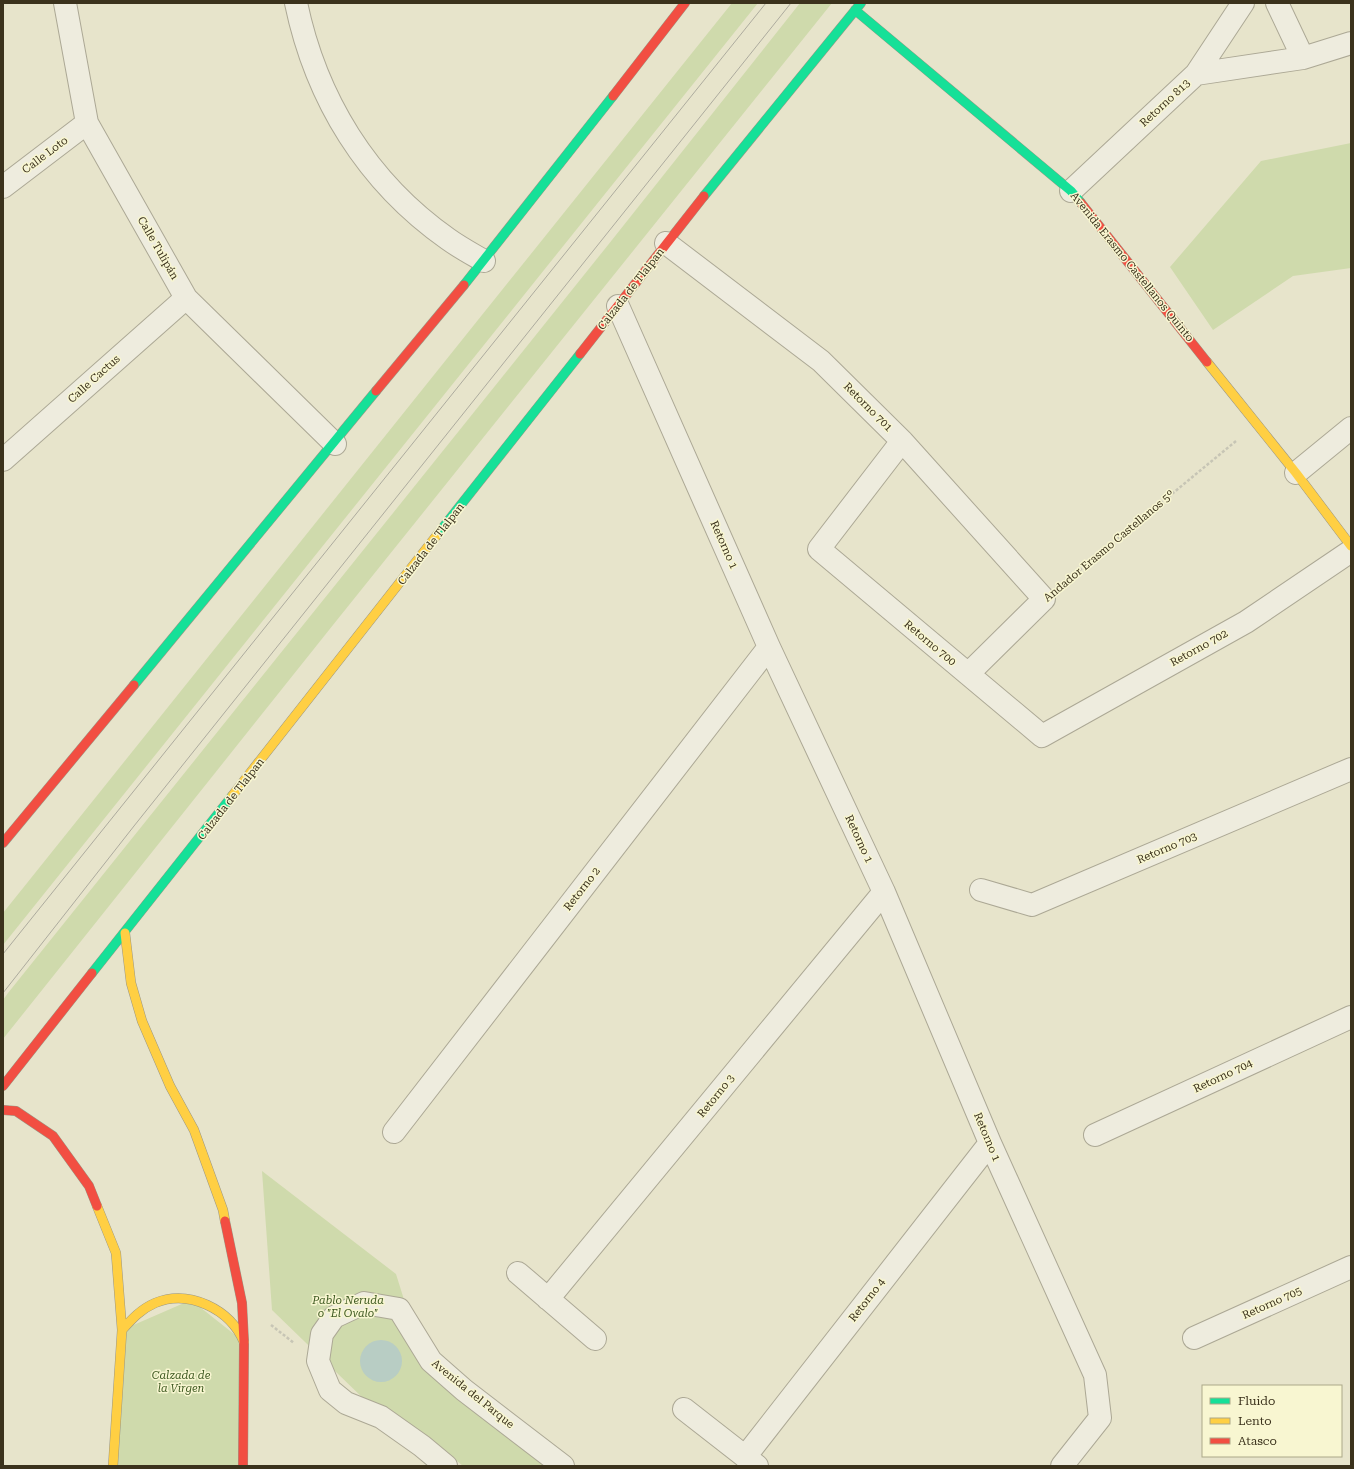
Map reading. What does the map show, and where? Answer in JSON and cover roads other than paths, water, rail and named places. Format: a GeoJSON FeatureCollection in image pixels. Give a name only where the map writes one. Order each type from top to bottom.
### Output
{"type":"FeatureCollection","features":[{"type":"Feature","properties":{"kind":"main road"},"geometry":{"type":"LineString","coordinates":[[3,843],[335,444],[484,261],[685,3]]}},
{"type":"Feature","properties":{"kind":"main road","name":"Avenida Erasmo Castellanos Quinto"},"geometry":{"type":"LineString","coordinates":[[858,7],[1071,191],[1296,474],[1351,546]]}},
{"type":"Feature","properties":{"kind":"main road","name":"Calzada de Tlalpan"},"geometry":{"type":"LineString","coordinates":[[3,1086],[125,933],[666,243],[858,7]]}},
{"type":"Feature","properties":{"kind":"main road"},"geometry":{"type":"LineString","coordinates":[[125,933],[130,983],[142,1021],[170,1086],[194,1130],[223,1210],[242,1303],[244,1342],[243,1466]]}},
{"type":"Feature","properties":{"kind":"main road"},"geometry":{"type":"LineString","coordinates":[[3,1110],[16,1111],[53,1136],[89,1186],[116,1253],[122,1330],[112,1466]]}},
{"type":"Feature","properties":{"kind":"main road"},"geometry":{"type":"LineString","coordinates":[[122,1330],[132,1318],[145,1309],[160,1302],[175,1299],[191,1300],[208,1305],[223,1314],[236,1326],[244,1342]]}},
{"type":"Feature","properties":{"kind":"street","name":"Calle Tulipán"},"geometry":{"type":"LineString","coordinates":[[66,3],[87,123],[186,298],[335,444]]}},
{"type":"Feature","properties":{"kind":"street"},"geometry":{"type":"LineString","coordinates":[[296,3],[308,51],[321,84],[336,116],[359,152],[385,184],[415,214],[448,240],[484,261]]}},
{"type":"Feature","properties":{"kind":"street"},"geometry":{"type":"LineString","coordinates":[[1196,74],[1243,3]]}},
{"type":"Feature","properties":{"kind":"street"},"geometry":{"type":"LineString","coordinates":[[1277,3],[1303,58]]}},
{"type":"Feature","properties":{"kind":"street","name":"Retorno 813"},"geometry":{"type":"LineString","coordinates":[[1071,191],[1196,74],[1303,58],[1351,43]]}},
{"type":"Feature","properties":{"kind":"street","name":"Calle Loto"},"geometry":{"type":"LineString","coordinates":[[3,187],[87,123]]}},
{"type":"Feature","properties":{"kind":"street","name":"Retorno 701"},"geometry":{"type":"LineString","coordinates":[[666,243],[821,361],[902,441],[1044,599]]}},
{"type":"Feature","properties":{"kind":"street","name":"Calle Cactus"},"geometry":{"type":"LineString","coordinates":[[3,460],[186,298]]}},
{"type":"Feature","properties":{"kind":"street","name":"Retorno 1"},"geometry":{"type":"LineString","coordinates":[[618,306],[769,647],[884,892],[990,1144],[1095,1375],[1100,1418],[1062,1466]]}},
{"type":"Feature","properties":{"kind":"street"},"geometry":{"type":"LineString","coordinates":[[1296,474],[1351,428]]}},
{"type":"Feature","properties":{"kind":"street","name":"Retorno 700"},"geometry":{"type":"LineString","coordinates":[[902,441],[819,549],[1042,736]]}},
{"type":"Feature","properties":{"kind":"street","name":"Retorno 702"},"geometry":{"type":"LineString","coordinates":[[1042,736],[1246,622],[1351,551]]}},
{"type":"Feature","properties":{"kind":"street","name":"Andador Erasmo Castellanos 5º"},"geometry":{"type":"LineString","coordinates":[[968,674],[1044,599]]}},
{"type":"Feature","properties":{"kind":"street","name":"Retorno 2"},"geometry":{"type":"LineString","coordinates":[[394,1132],[769,647]]}},
{"type":"Feature","properties":{"kind":"street","name":"Retorno 703"},"geometry":{"type":"LineString","coordinates":[[981,890],[1032,905],[1351,769]]}},
{"type":"Feature","properties":{"kind":"street","name":"Retorno 3"},"geometry":{"type":"LineString","coordinates":[[548,1300],[884,892]]}},
{"type":"Feature","properties":{"kind":"street","name":"Retorno 704"},"geometry":{"type":"LineString","coordinates":[[1095,1135],[1351,1017]]}},
{"type":"Feature","properties":{"kind":"street","name":"Retorno 4"},"geometry":{"type":"LineString","coordinates":[[684,1409],[751,1462],[990,1144]]}},
{"type":"Feature","properties":{"kind":"street","name":"Retorno 705"},"geometry":{"type":"LineString","coordinates":[[1194,1338],[1351,1267]]}},
{"type":"Feature","properties":{"kind":"street"},"geometry":{"type":"LineString","coordinates":[[518,1273],[595,1339]]}},
{"type":"Feature","properties":{"kind":"street","name":"Avenida del Parque"},"geometry":{"type":"LineString","coordinates":[[446,1466],[422,1446],[381,1417],[346,1404],[330,1390],[318,1361],[322,1334],[334,1317],[364,1303],[399,1309],[431,1361],[464,1390],[563,1466]]}},
{"type":"Feature","properties":{"kind":"tram line"},"geometry":{"type":"LineString","coordinates":[[3,954],[766,3]]}},
{"type":"Feature","properties":{"kind":"tram line"},"geometry":{"type":"LineString","coordinates":[[3,993],[134,826],[791,3]]}},
{"type":"Feature","properties":{"kind":"park label","name":"Pablo Neruda o \"El Ovalo\""},"geometry":{"type":"Point","coordinates":[348,1306]}},
{"type":"Feature","properties":{"kind":"park label","name":"Calzada de la Virgen"},"geometry":{"type":"Point","coordinates":[181,1381]}}]}
